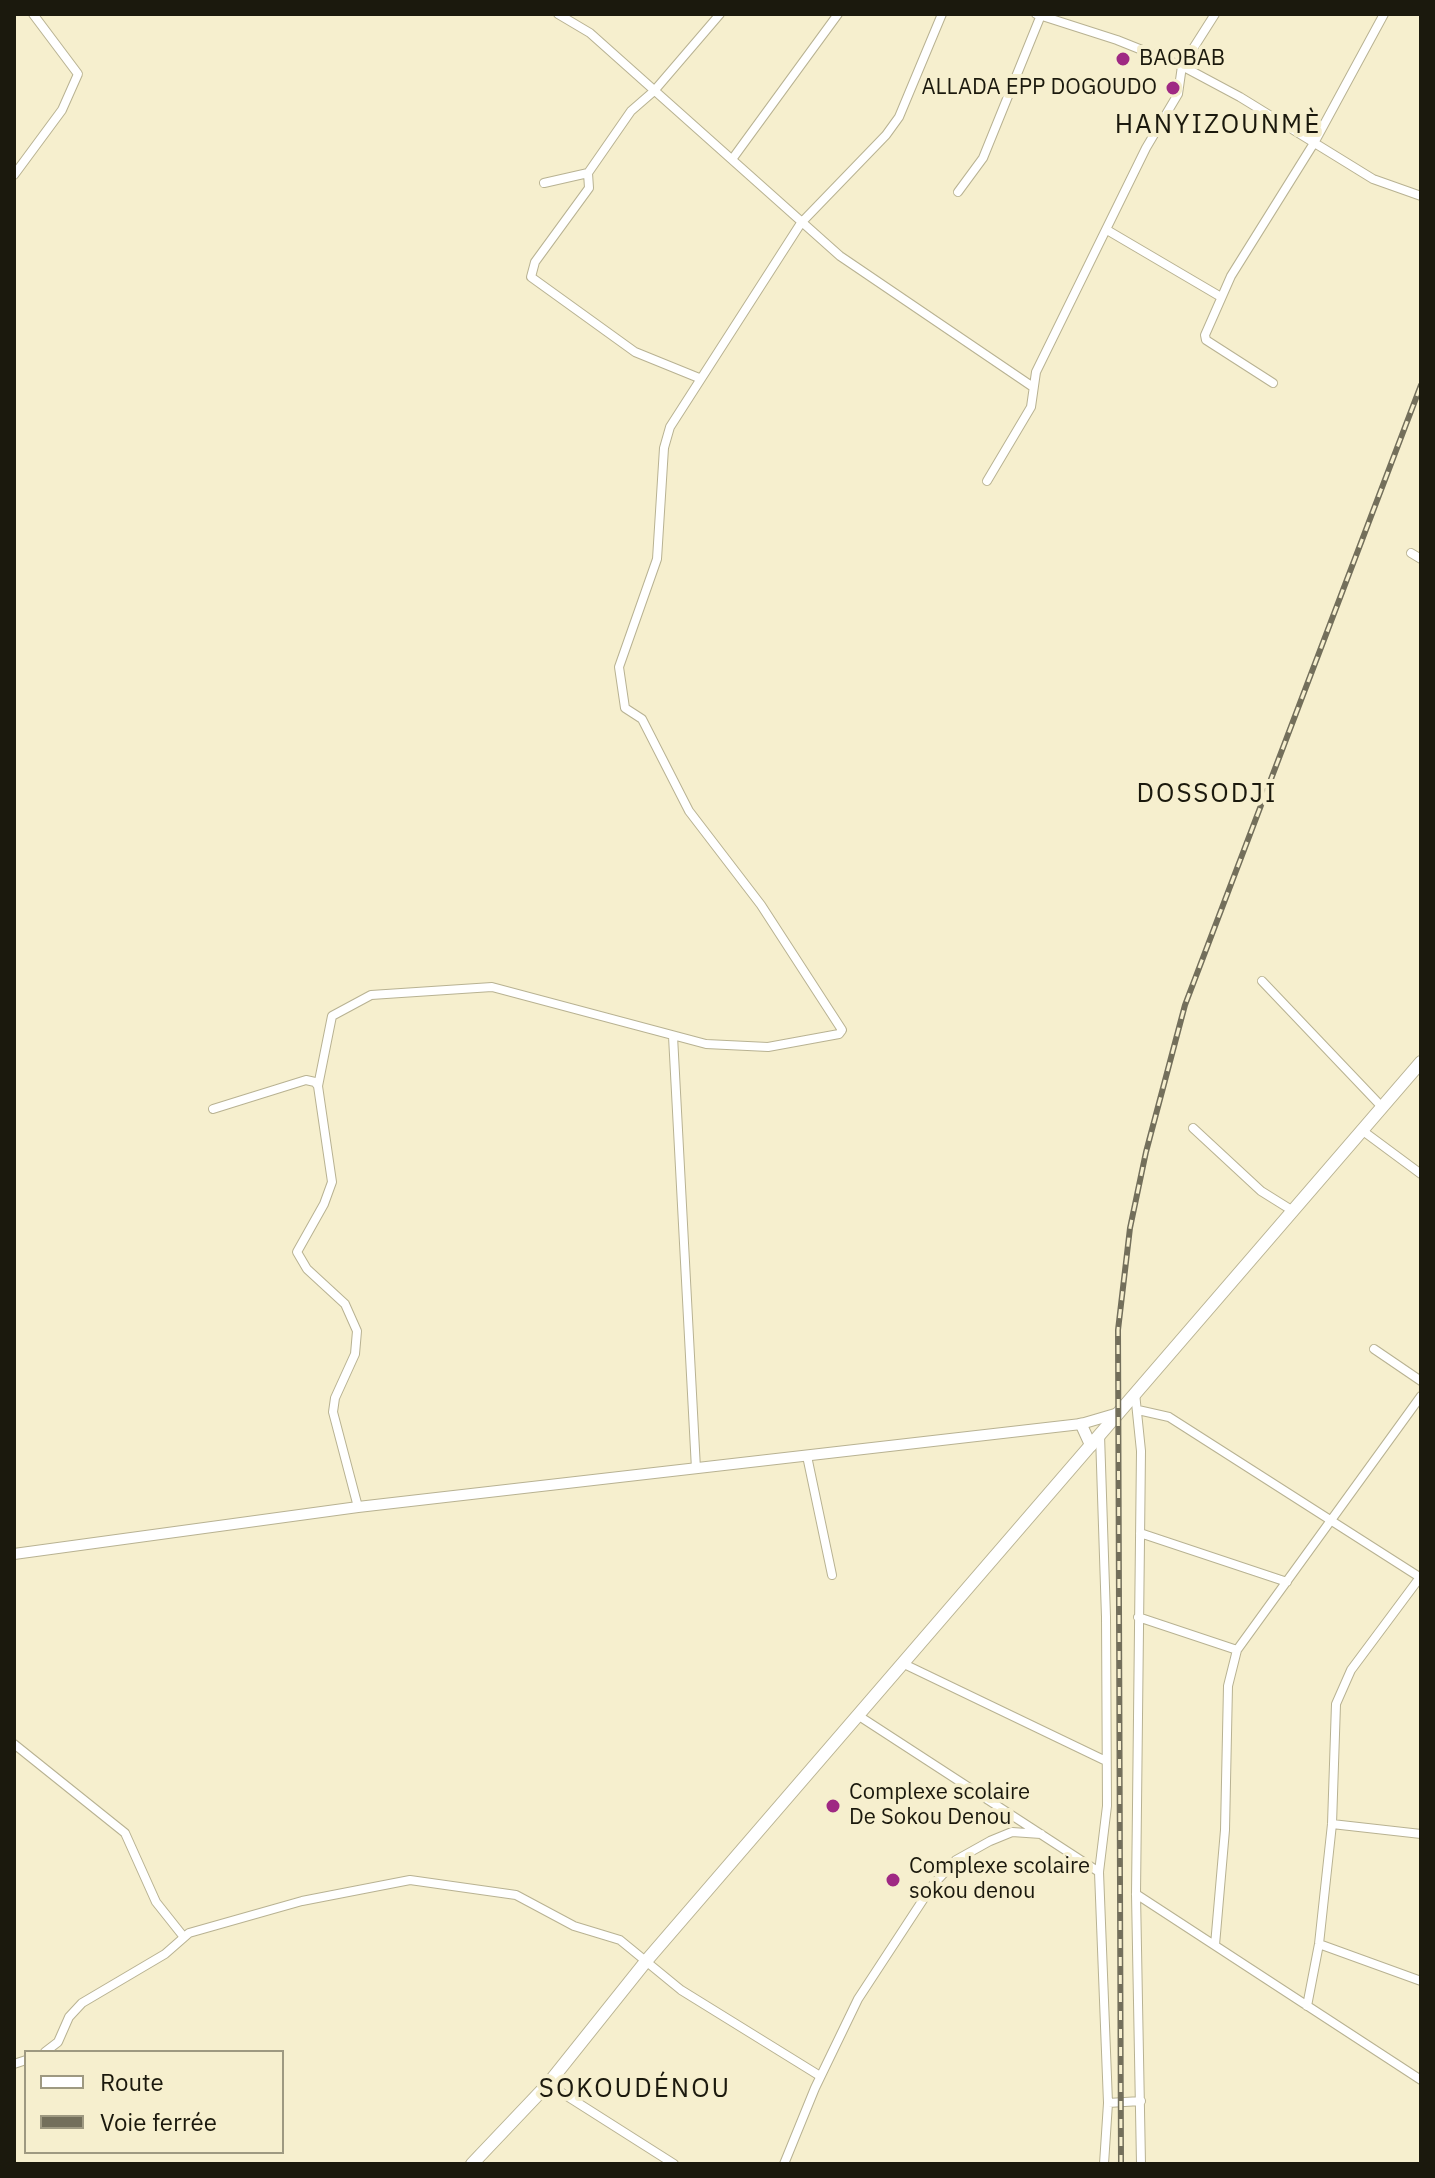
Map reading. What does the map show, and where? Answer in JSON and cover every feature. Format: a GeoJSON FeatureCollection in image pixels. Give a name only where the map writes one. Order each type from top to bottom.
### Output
{"type":"FeatureCollection","features":[{"type":"Feature","properties":{"kind":"main road"},"geometry":{"type":"LineString","coordinates":[[472,2164],[548,2084],[647,1960],[1091,1446],[1134,1392],[1420,1066]]}},
{"type":"Feature","properties":{"kind":"main road"},"geometry":{"type":"LineString","coordinates":[[1081,1424],[1091,1446]]}},
{"type":"Feature","properties":{"kind":"street"},"geometry":{"type":"LineString","coordinates":[[14,175],[62,110],[78,74],[33,14]]}},
{"type":"Feature","properties":{"kind":"street"},"geometry":{"type":"LineString","coordinates":[[558,14],[590,33],[840,256],[1033,387]]}},
{"type":"Feature","properties":{"kind":"street"},"geometry":{"type":"LineString","coordinates":[[733,158],[838,14]]}},
{"type":"Feature","properties":{"kind":"street"},"geometry":{"type":"LineString","coordinates":[[358,1507],[333,1412],[335,1398],[355,1354],[357,1331],[345,1304],[307,1269],[297,1252],[324,1204],[332,1182],[318,1086],[332,1016],[371,995],[492,987],[706,1044],[768,1047],[839,1034],[842,1030],[761,905],[689,811],[642,719],[625,708],[619,667],[657,559],[664,448],[670,427],[801,223],[893,126],[942,14]]}},
{"type":"Feature","properties":{"kind":"street"},"geometry":{"type":"LineString","coordinates":[[987,481],[1031,407],[1036,372],[1146,148],[1178,94],[1182,66],[1215,14]]}},
{"type":"Feature","properties":{"kind":"street"},"geometry":{"type":"LineString","coordinates":[[1273,383],[1206,340],[1205,335],[1221,297],[1257,232],[1314,143],[1384,14]]}},
{"type":"Feature","properties":{"kind":"street"},"geometry":{"type":"LineString","coordinates":[[699,378],[635,352],[531,277],[535,262],[589,188],[588,173],[631,111],[654,91],[716,15]]}},
{"type":"Feature","properties":{"kind":"street"},"geometry":{"type":"LineString","coordinates":[[958,192],[983,158],[1039,15],[1182,66],[1240,97],[1373,179],[1421,196]]}},
{"type":"Feature","properties":{"kind":"street"},"geometry":{"type":"LineString","coordinates":[[544,183],[588,173]]}},
{"type":"Feature","properties":{"kind":"street"},"geometry":{"type":"LineString","coordinates":[[1107,230],[1221,297]]}},
{"type":"Feature","properties":{"kind":"street"},"geometry":{"type":"LineString","coordinates":[[1411,553],[1421,559]]}},
{"type":"Feature","properties":{"kind":"street"},"geometry":{"type":"LineString","coordinates":[[1262,981],[1382,1107]]}},
{"type":"Feature","properties":{"kind":"street"},"geometry":{"type":"LineString","coordinates":[[673,1036],[696,1469]]}},
{"type":"Feature","properties":{"kind":"street"},"geometry":{"type":"LineString","coordinates":[[213,1109],[306,1080],[318,1086]]}},
{"type":"Feature","properties":{"kind":"street"},"geometry":{"type":"LineString","coordinates":[[1193,1128],[1261,1191],[1293,1211]]}},
{"type":"Feature","properties":{"kind":"street"},"geometry":{"type":"LineString","coordinates":[[1363,1131],[1421,1174]]}},
{"type":"Feature","properties":{"kind":"street"},"geometry":{"type":"LineString","coordinates":[[1374,1349],[1421,1381]]}},
{"type":"Feature","properties":{"kind":"street"},"geometry":{"type":"LineString","coordinates":[[1134,1392],[1138,1410],[1140,1533],[1136,1894],[1141,2164]]}},
{"type":"Feature","properties":{"kind":"street"},"geometry":{"type":"LineString","coordinates":[[1215,1945],[1225,1830],[1228,1686],[1237,1650],[1421,1396]]}},
{"type":"Feature","properties":{"kind":"street"},"geometry":{"type":"LineString","coordinates":[[1138,1410],[1169,1417],[1421,1577],[1351,1670],[1336,1704],[1332,1824],[1319,1944],[1307,2006]]}},
{"type":"Feature","properties":{"kind":"street"},"geometry":{"type":"LineString","coordinates":[[14,1554],[358,1507],[1081,1424],[1115,1414]]}},
{"type":"Feature","properties":{"kind":"street"},"geometry":{"type":"LineString","coordinates":[[1100,1434],[1106,1617],[1107,1806],[1099,1872],[1108,2103],[1104,2164]]}},
{"type":"Feature","properties":{"kind":"street"},"geometry":{"type":"LineString","coordinates":[[807,1456],[832,1575]]}},
{"type":"Feature","properties":{"kind":"street"},"geometry":{"type":"LineString","coordinates":[[1140,1533],[1287,1582]]}},
{"type":"Feature","properties":{"kind":"street"},"geometry":{"type":"LineString","coordinates":[[1138,1617],[1237,1650]]}},
{"type":"Feature","properties":{"kind":"street"},"geometry":{"type":"LineString","coordinates":[[904,1664],[1106,1761]]}},
{"type":"Feature","properties":{"kind":"street"},"geometry":{"type":"LineString","coordinates":[[859,1716],[1099,1872]]}},
{"type":"Feature","properties":{"kind":"street"},"geometry":{"type":"LineString","coordinates":[[14,1744],[125,1833],[156,1902],[183,1936]]}},
{"type":"Feature","properties":{"kind":"street"},"geometry":{"type":"LineString","coordinates":[[1332,1824],[1421,1834]]}},
{"type":"Feature","properties":{"kind":"street"},"geometry":{"type":"LineString","coordinates":[[784,2164],[820,2076],[878,1963],[942,1874],[956,1860],[1012,1832],[1041,1834]]}},
{"type":"Feature","properties":{"kind":"street"},"geometry":{"type":"LineString","coordinates":[[48,2050],[58,2042],[69,2017],[82,2003],[165,1954],[183,1936],[302,1901],[410,1880],[516,1895],[574,1926],[620,1940],[681,1990],[820,2076]]}},
{"type":"Feature","properties":{"kind":"street"},"geometry":{"type":"LineString","coordinates":[[1136,1894],[1421,2080]]}},
{"type":"Feature","properties":{"kind":"street"},"geometry":{"type":"LineString","coordinates":[[1319,1944],[1421,1981]]}},
{"type":"Feature","properties":{"kind":"street"},"geometry":{"type":"LineString","coordinates":[[548,2084],[578,2106],[674,2164]]}},
{"type":"Feature","properties":{"kind":"street"},"geometry":{"type":"LineString","coordinates":[[1108,2103],[1141,2101]]}},
{"type":"Feature","properties":{"kind":"railway"},"geometry":{"type":"LineString","coordinates":[[1121,2164],[1118,1330],[1130,1228],[1146,1152],[1185,1005],[1421,385]]}},
{"type":"Feature","properties":{"kind":"place","name":"BAOBAB"},"geometry":{"type":"Point","coordinates":[1123,59]}},
{"type":"Feature","properties":{"kind":"place","name":"ALLADA EPP DOGOUDO"},"geometry":{"type":"Point","coordinates":[1173,88]}},
{"type":"Feature","properties":{"kind":"place","name":"Complexe scolaire De Sokou Denou"},"geometry":{"type":"Point","coordinates":[833,1806]}},
{"type":"Feature","properties":{"kind":"place","name":"Complexe scolaire sokou denou"},"geometry":{"type":"Point","coordinates":[893,1880]}},
{"type":"Feature","properties":{"kind":"district","name":"HANYIZOUNMÈ"},"geometry":{"type":"Point","coordinates":[1218,125]}},
{"type":"Feature","properties":{"kind":"district","name":"DOSSODJI"},"geometry":{"type":"Point","coordinates":[1207,794]}},
{"type":"Feature","properties":{"kind":"district","name":"SOKOUDÉNOU"},"geometry":{"type":"Point","coordinates":[635,2089]}}]}
